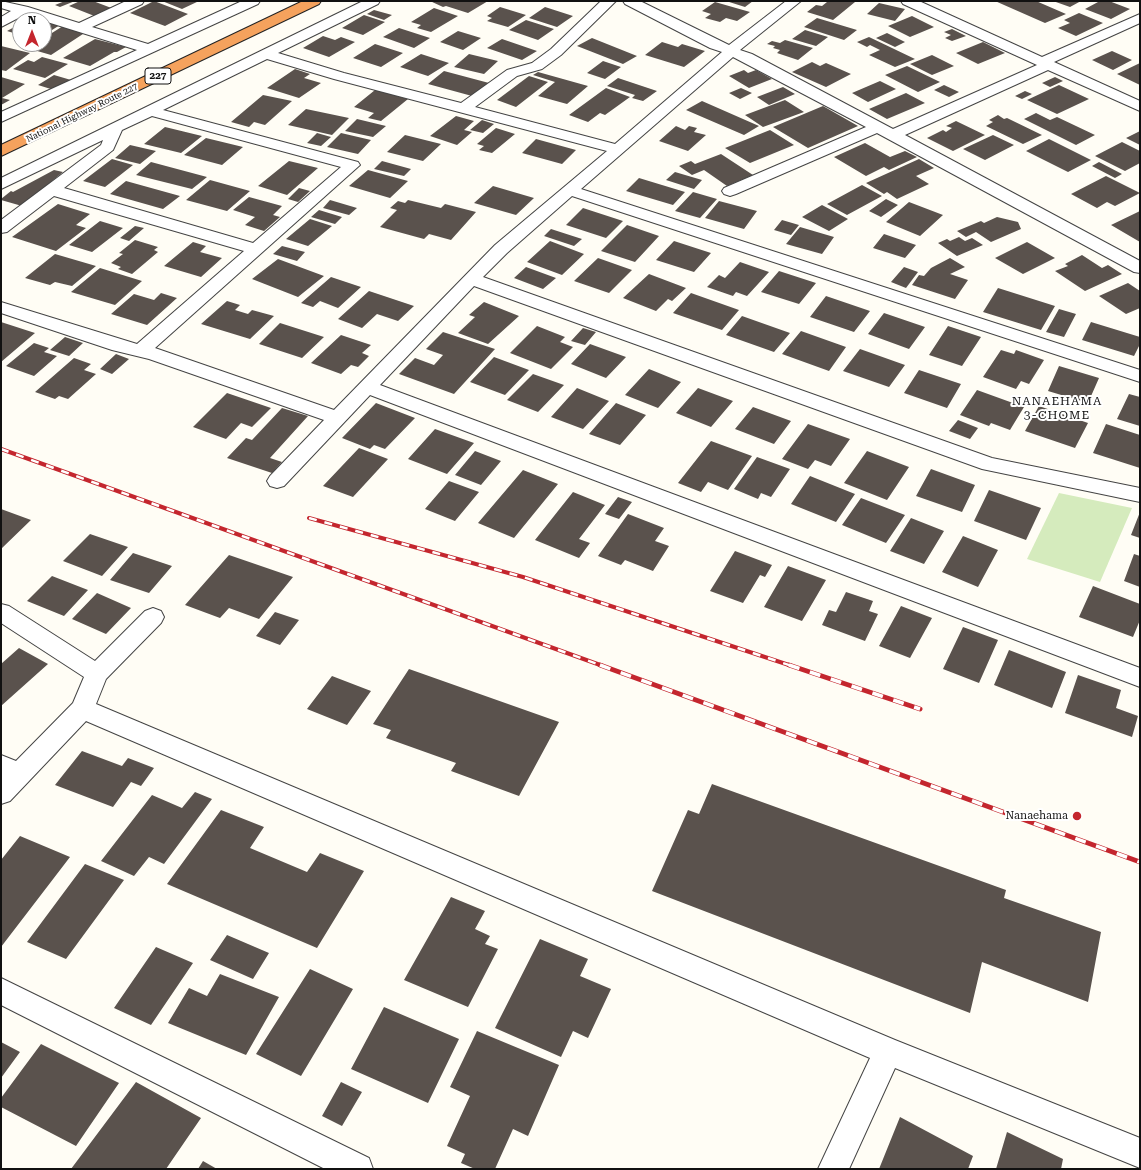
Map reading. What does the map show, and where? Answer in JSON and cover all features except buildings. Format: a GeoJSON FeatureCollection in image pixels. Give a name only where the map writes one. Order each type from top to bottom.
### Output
{"type":"FeatureCollection","features":[{"type":"Feature","properties":{"kind":"highway","name":"National Highway Route 227"},"geometry":{"type":"LineString","coordinates":[[1,151],[314,1]]}},
{"type":"Feature","properties":{"kind":"street"},"geometry":{"type":"LineString","coordinates":[[80,28],[137,1]]}},
{"type":"Feature","properties":{"kind":"street"},"geometry":{"type":"LineString","coordinates":[[1,118],[253,1]]}},
{"type":"Feature","properties":{"kind":"street"},"geometry":{"type":"LineString","coordinates":[[1,184],[373,1]]}},
{"type":"Feature","properties":{"kind":"street"},"geometry":{"type":"LineString","coordinates":[[463,109],[512,73],[537,66],[556,52],[609,1]]}},
{"type":"Feature","properties":{"kind":"street"},"geometry":{"type":"LineString","coordinates":[[630,1],[730,51],[747,57],[1140,268]]}},
{"type":"Feature","properties":{"kind":"street"},"geometry":{"type":"LineString","coordinates":[[277,481],[501,249],[723,59],[730,51],[794,1]]}},
{"type":"Feature","properties":{"kind":"street"},"geometry":{"type":"LineString","coordinates":[[908,1],[1140,107]]}},
{"type":"Feature","properties":{"kind":"street"},"geometry":{"type":"LineString","coordinates":[[1,4],[149,49]]}},
{"type":"Feature","properties":{"kind":"street"},"geometry":{"type":"LineString","coordinates":[[1,23],[23,10]]}},
{"type":"Feature","properties":{"kind":"street"},"geometry":{"type":"LineString","coordinates":[[893,135],[1140,18]]}},
{"type":"Feature","properties":{"kind":"street"},"geometry":{"type":"LineString","coordinates":[[266,54],[339,76],[618,149]]}},
{"type":"Feature","properties":{"kind":"street"},"geometry":{"type":"LineString","coordinates":[[141,351],[352,165],[151,111]]}},
{"type":"Feature","properties":{"kind":"street"},"geometry":{"type":"LineString","coordinates":[[730,191],[878,127]]}},
{"type":"Feature","properties":{"kind":"street"},"geometry":{"type":"LineString","coordinates":[[1,228],[108,147],[115,128]]}},
{"type":"Feature","properties":{"kind":"street"},"geometry":{"type":"LineString","coordinates":[[52,190],[255,250]]}},
{"type":"Feature","properties":{"kind":"street"},"geometry":{"type":"LineString","coordinates":[[569,190],[1140,376]]}},
{"type":"Feature","properties":{"kind":"street"},"geometry":{"type":"LineString","coordinates":[[471,279],[989,464],[1140,495]]}},
{"type":"Feature","properties":{"kind":"street"},"geometry":{"type":"LineString","coordinates":[[1,307],[119,346],[141,351],[338,418]]}},
{"type":"Feature","properties":{"kind":"street"},"geometry":{"type":"LineString","coordinates":[[367,387],[1140,678]]}},
{"type":"Feature","properties":{"kind":"street"},"geometry":{"type":"LineString","coordinates":[[1,612],[97,674]]}},
{"type":"Feature","properties":{"kind":"street"},"geometry":{"type":"LineString","coordinates":[[7,778],[82,709],[97,674],[154,617]]}},
{"type":"Feature","properties":{"kind":"street"},"geometry":{"type":"LineString","coordinates":[[82,709],[888,1051],[1140,1154]]}},
{"type":"Feature","properties":{"kind":"street"},"geometry":{"type":"LineString","coordinates":[[1,991],[358,1169]]}},
{"type":"Feature","properties":{"kind":"street"},"geometry":{"type":"LineString","coordinates":[[833,1169],[888,1051]]}},
{"type":"Feature","properties":{"kind":"green space"},"geometry":{"type":"Polygon","coordinates":[[[1059,493],[1132,508],[1100,582],[1027,559],[1059,493]]]}},
{"type":"Feature","properties":{"kind":"railway"},"geometry":{"type":"LineString","coordinates":[[1,449],[603,666]]}},
{"type":"Feature","properties":{"kind":"railway"},"geometry":{"type":"LineString","coordinates":[[309,518],[523,577],[790,665]]}},
{"type":"Feature","properties":{"kind":"railway"},"geometry":{"type":"LineString","coordinates":[[600,665],[1140,862]]}},
{"type":"Feature","properties":{"kind":"railway"},"geometry":{"type":"LineString","coordinates":[[790,665],[920,709]]}},
{"type":"Feature","properties":{"kind":"place","name":"Nanaehama"},"geometry":{"type":"Point","coordinates":[1077,816]}},
{"type":"Feature","properties":{"kind":"district","name":"NANAEHAMA 3-CHOME"},"geometry":{"type":"Point","coordinates":[1057,408]}}]}
